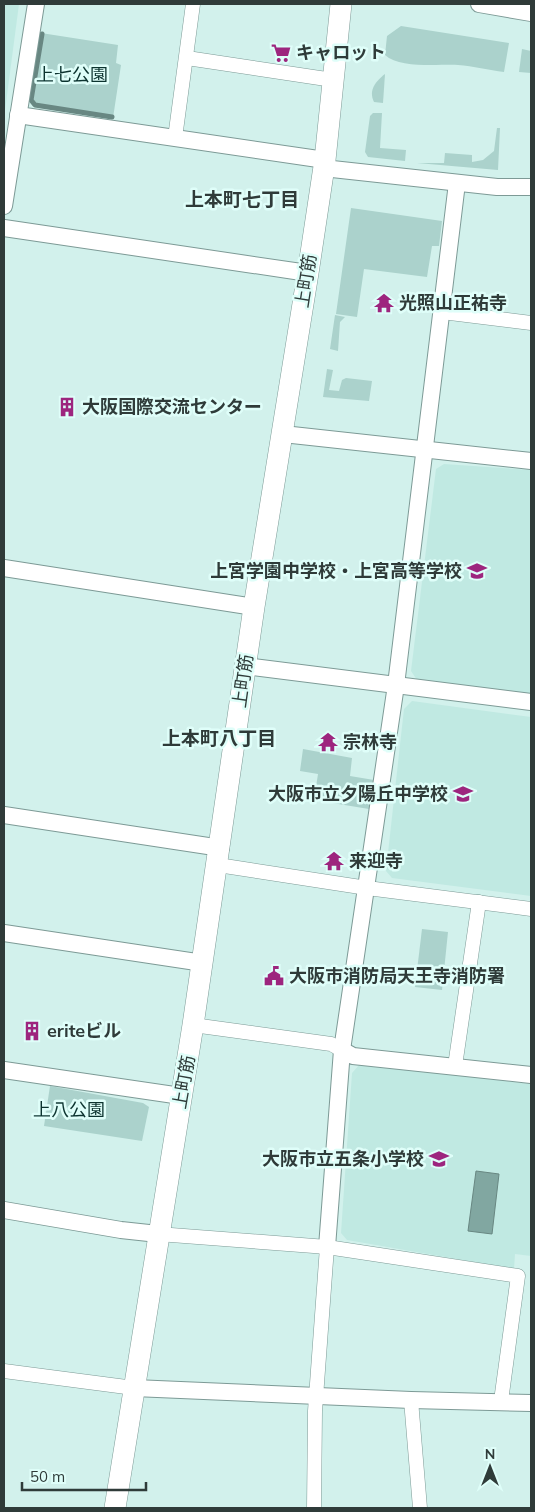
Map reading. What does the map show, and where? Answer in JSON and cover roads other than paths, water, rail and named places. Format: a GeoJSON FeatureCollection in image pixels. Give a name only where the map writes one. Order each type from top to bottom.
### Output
{"type":"FeatureCollection","features":[{"type":"Feature","properties":{"kind":"main road","name":"上町筋"},"geometry":{"type":"LineString","coordinates":[[115,1508],[203,963],[245,666],[308,273],[324,164],[341,4]]}},
{"type":"Feature","properties":{"kind":"street"},"geometry":{"type":"LineString","coordinates":[[4,206],[36,4]]}},
{"type":"Feature","properties":{"kind":"street"},"geometry":{"type":"LineString","coordinates":[[175,138],[193,4]]}},
{"type":"Feature","properties":{"kind":"street"},"geometry":{"type":"LineString","coordinates":[[479,4],[531,13]]}},
{"type":"Feature","properties":{"kind":"street"},"geometry":{"type":"LineString","coordinates":[[186,58],[333,80]]}},
{"type":"Feature","properties":{"kind":"street"},"geometry":{"type":"LineString","coordinates":[[18,115],[175,138],[324,164],[457,183],[497,187],[531,187]]}},
{"type":"Feature","properties":{"kind":"street"},"geometry":{"type":"LineString","coordinates":[[314,1508],[315,1411],[342,1050],[396,685],[457,183]]}},
{"type":"Feature","properties":{"kind":"street"},"geometry":{"type":"LineString","coordinates":[[4,228],[308,273]]}},
{"type":"Feature","properties":{"kind":"street"},"geometry":{"type":"LineString","coordinates":[[442,312],[531,323]]}},
{"type":"Feature","properties":{"kind":"street"},"geometry":{"type":"LineString","coordinates":[[283,434],[531,461]]}},
{"type":"Feature","properties":{"kind":"street"},"geometry":{"type":"LineString","coordinates":[[4,568],[254,607]]}},
{"type":"Feature","properties":{"kind":"street"},"geometry":{"type":"LineString","coordinates":[[245,666],[531,702]]}},
{"type":"Feature","properties":{"kind":"street"},"geometry":{"type":"LineString","coordinates":[[4,815],[367,888],[531,908]]}},
{"type":"Feature","properties":{"kind":"street"},"geometry":{"type":"LineString","coordinates":[[455,1066],[479,902]]}},
{"type":"Feature","properties":{"kind":"street"},"geometry":{"type":"LineString","coordinates":[[4,933],[203,963]]}},
{"type":"Feature","properties":{"kind":"street"},"geometry":{"type":"LineString","coordinates":[[193,1025],[331,1044],[353,1056],[531,1075]]}},
{"type":"Feature","properties":{"kind":"street"},"geometry":{"type":"LineString","coordinates":[[4,1070],[181,1096]]}},
{"type":"Feature","properties":{"kind":"street"},"geometry":{"type":"LineString","coordinates":[[4,1210],[121,1230],[328,1247],[518,1276],[501,1401]]}},
{"type":"Feature","properties":{"kind":"street"},"geometry":{"type":"LineString","coordinates":[[4,1371],[134,1388],[317,1397],[531,1403]]}},
{"type":"Feature","properties":{"kind":"street"},"geometry":{"type":"LineString","coordinates":[[411,1400],[420,1508]]}},
{"type":"Feature","properties":{"kind":"waterway"},"geometry":{"type":"LineString","coordinates":[[42,34],[31,100],[35,105],[112,117]]}},
{"type":"Feature","properties":{"kind":"place","name":"キャロット"},"geometry":{"type":"Point","coordinates":[281,53]}},
{"type":"Feature","properties":{"kind":"place","name":"光照山正祐寺"},"geometry":{"type":"Point","coordinates":[384,303]}},
{"type":"Feature","properties":{"kind":"place","name":"大阪国際交流センター"},"geometry":{"type":"Point","coordinates":[67,407]}},
{"type":"Feature","properties":{"kind":"place","name":"上宮学園中学校・上宮高等学校"},"geometry":{"type":"Point","coordinates":[477,571]}},
{"type":"Feature","properties":{"kind":"place","name":"宗林寺"},"geometry":{"type":"Point","coordinates":[328,742]}},
{"type":"Feature","properties":{"kind":"place","name":"大阪市立夕陽丘中学校"},"geometry":{"type":"Point","coordinates":[463,794]}},
{"type":"Feature","properties":{"kind":"place","name":"来迎寺"},"geometry":{"type":"Point","coordinates":[334,861]}},
{"type":"Feature","properties":{"kind":"place","name":"大阪市消防局天王寺消防署"},"geometry":{"type":"Point","coordinates":[274,976]}},
{"type":"Feature","properties":{"kind":"place","name":"eriteビル"},"geometry":{"type":"Point","coordinates":[32,1031]}},
{"type":"Feature","properties":{"kind":"place","name":"大阪市立五条小学校"},"geometry":{"type":"Point","coordinates":[439,1159]}},
{"type":"Feature","properties":{"kind":"district","name":"上本町七丁目"},"geometry":{"type":"Point","coordinates":[242,199]}},
{"type":"Feature","properties":{"kind":"district","name":"上本町八丁目"},"geometry":{"type":"Point","coordinates":[219,738]}},
{"type":"Feature","properties":{"kind":"park label","name":"上七公園"},"geometry":{"type":"Point","coordinates":[72,75]}},
{"type":"Feature","properties":{"kind":"park label","name":"上八公園"},"geometry":{"type":"Point","coordinates":[69,1110]}}]}
